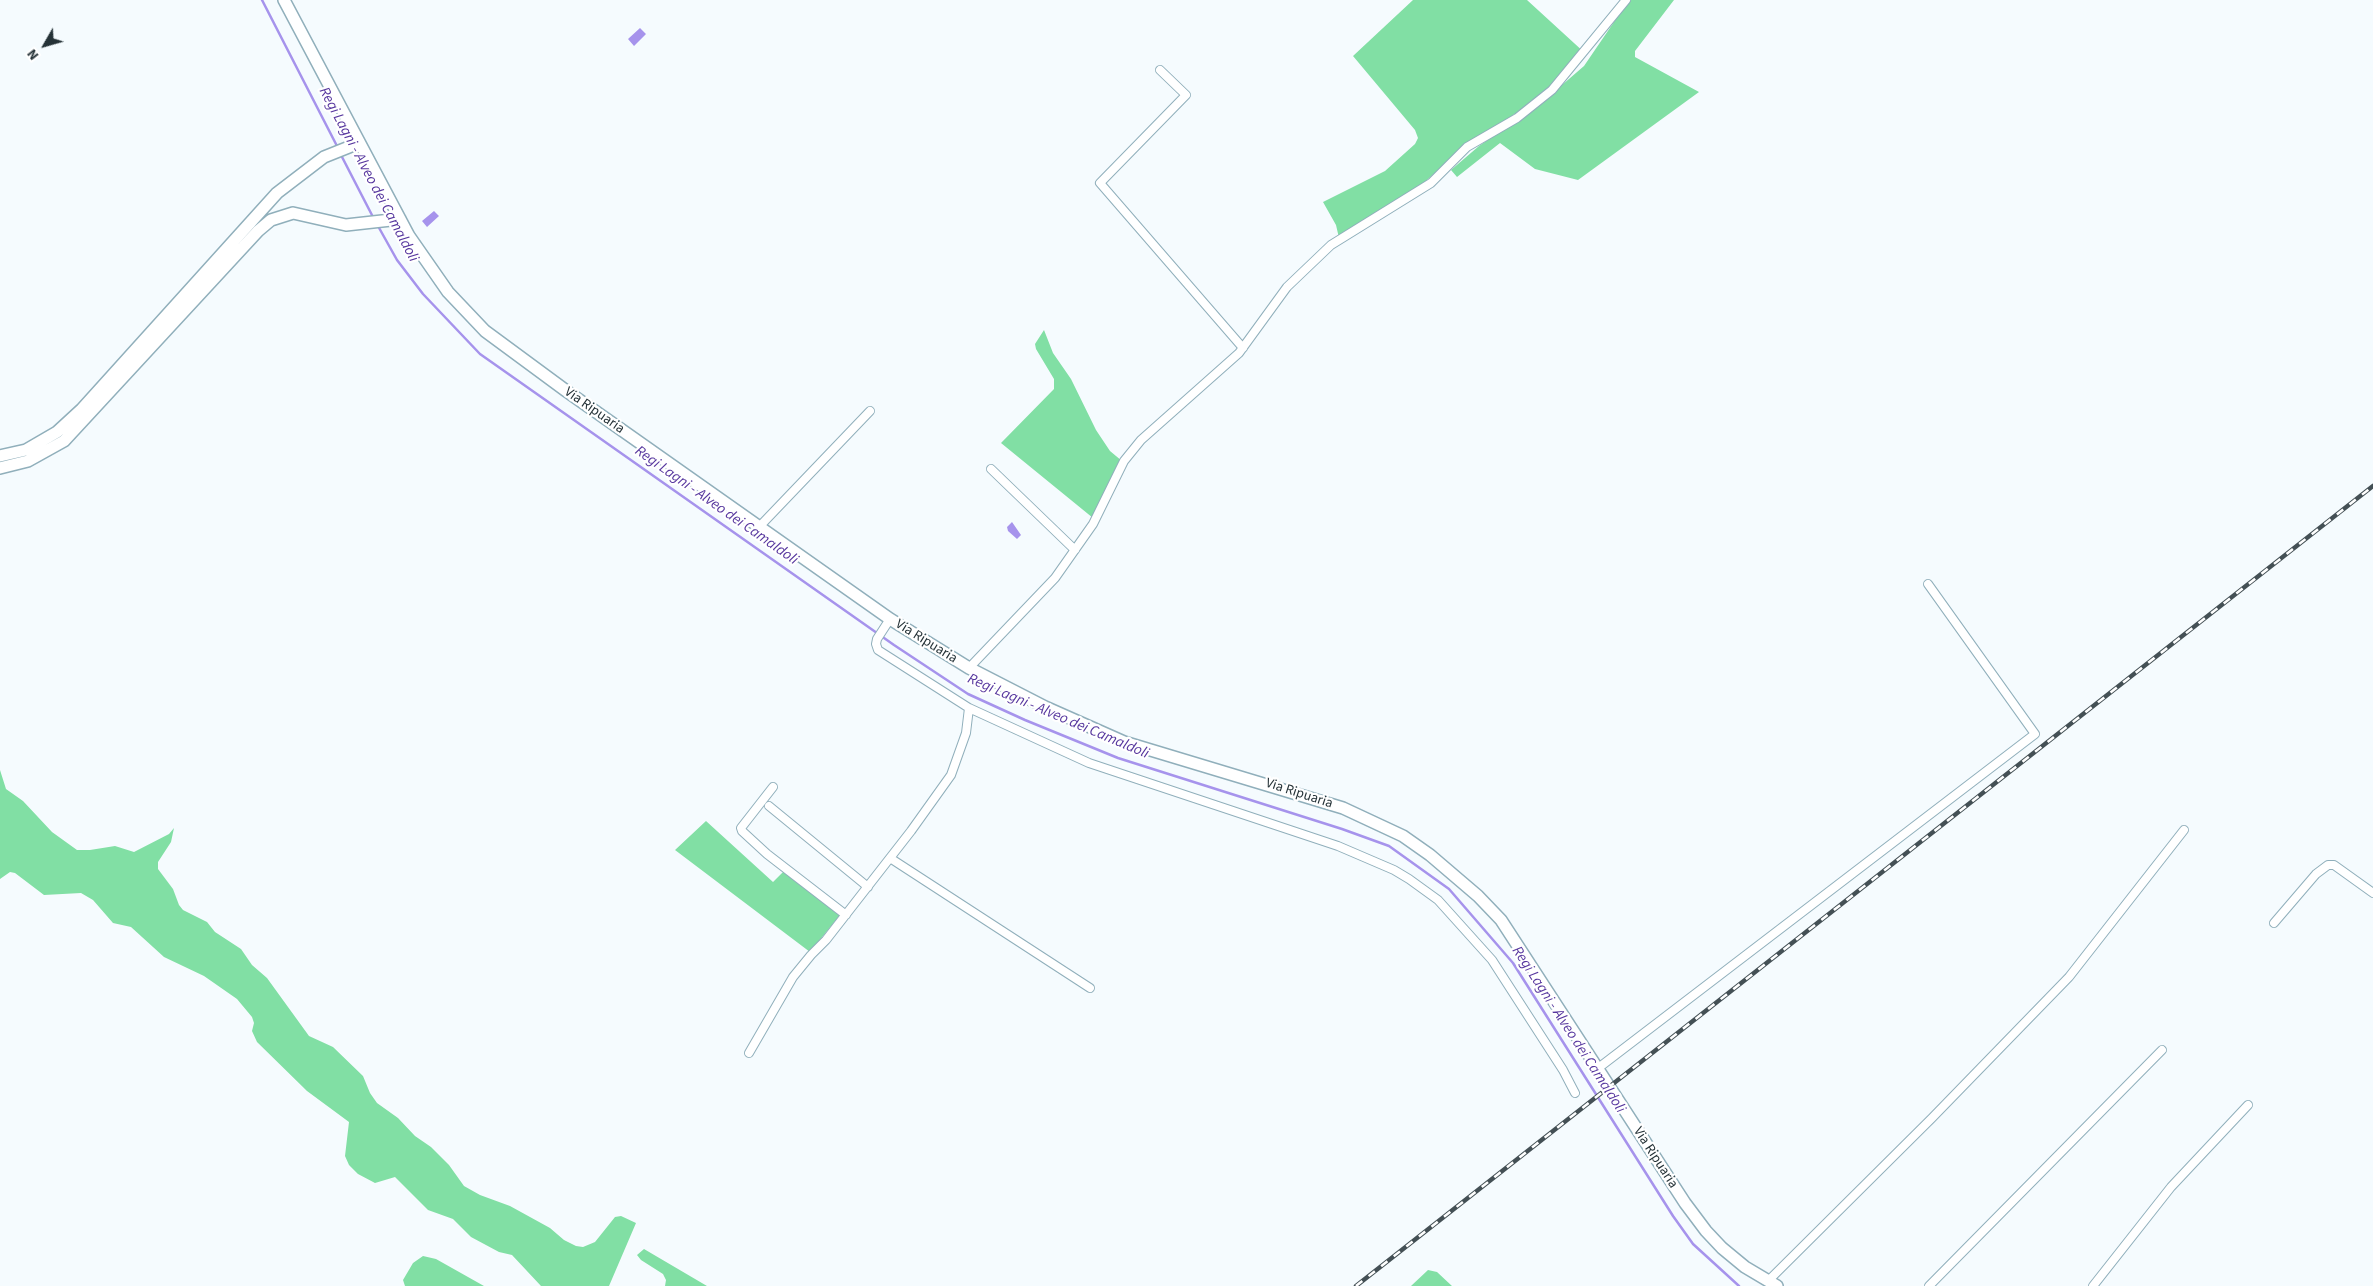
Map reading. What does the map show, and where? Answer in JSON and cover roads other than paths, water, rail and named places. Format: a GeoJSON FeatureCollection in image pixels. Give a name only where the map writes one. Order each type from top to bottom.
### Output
{"type":"FeatureCollection","features":[{"type":"Feature","properties":{"kind":"street","name":"Via Ripuaria"},"geometry":{"type":"LineString","coordinates":[[284,0],[359,143],[394,219],[430,270],[463,310],[485,331],[541,373],[759,527],[887,623],[1045,707],[1124,742],[1343,808],[1403,836],[1455,875],[1501,920],[1685,1203],[1706,1231],[1746,1267],[1772,1283]]}},
{"type":"Feature","properties":{"kind":"street"},"geometry":{"type":"LineString","coordinates":[[969,668],[1055,578],[1094,524],[1124,461],[1142,440],[1243,348],[1287,287],[1331,245],[1430,183],[1467,146],[1517,118],[1552,90],[1626,0]]}},
{"type":"Feature","properties":{"kind":"street"},"geometry":{"type":"LineString","coordinates":[[1160,70],[1186,95],[1100,183],[1243,348]]}},
{"type":"Feature","properties":{"kind":"street"},"geometry":{"type":"LineString","coordinates":[[0,456],[26,450],[57,432],[82,408],[267,204],[292,181],[330,154],[359,143]]}},
{"type":"Feature","properties":{"kind":"street"},"geometry":{"type":"LineString","coordinates":[[0,468],[28,461],[64,441],[258,231],[271,220],[293,213],[330,223],[362,224],[394,219]]}},
{"type":"Feature","properties":{"kind":"street"},"geometry":{"type":"LineString","coordinates":[[759,527],[870,410]]}},
{"type":"Feature","properties":{"kind":"street"},"geometry":{"type":"LineString","coordinates":[[990,469],[1075,550]]}},
{"type":"Feature","properties":{"kind":"street"},"geometry":{"type":"LineString","coordinates":[[1597,1069],[2035,734],[1928,584]]}},
{"type":"Feature","properties":{"kind":"street"},"geometry":{"type":"LineString","coordinates":[[887,623],[876,644],[883,656],[968,708],[1089,763],[1338,846],[1394,870],[1438,900],[1492,960],[1563,1070],[1575,1093]]}},
{"type":"Feature","properties":{"kind":"street"},"geometry":{"type":"LineString","coordinates":[[749,1052],[793,977],[868,887],[951,775],[966,734],[968,708]]}},
{"type":"Feature","properties":{"kind":"street"},"geometry":{"type":"LineString","coordinates":[[773,787],[741,828],[742,831],[767,854],[846,915]]}},
{"type":"Feature","properties":{"kind":"street"},"geometry":{"type":"LineString","coordinates":[[770,806],[868,887]]}},
{"type":"Feature","properties":{"kind":"street"},"geometry":{"type":"LineString","coordinates":[[1772,1283],[2068,977],[2184,830]]}},
{"type":"Feature","properties":{"kind":"street"},"geometry":{"type":"LineString","coordinates":[[890,858],[1090,988]]}},
{"type":"Feature","properties":{"kind":"street"},"geometry":{"type":"LineString","coordinates":[[2274,923],[2316,874],[2328,865],[2334,865],[2373,893]]}},
{"type":"Feature","properties":{"kind":"street"},"geometry":{"type":"LineString","coordinates":[[1929,1286],[2162,1050]]}},
{"type":"Feature","properties":{"kind":"street"},"geometry":{"type":"LineString","coordinates":[[2093,1286],[2172,1187],[2248,1105]]}},
{"type":"Feature","properties":{"kind":"waterway","name":"Regi Lagni - Alveo dei Camaldoli"},"geometry":{"type":"LineString","coordinates":[[262,0],[338,148]]}},
{"type":"Feature","properties":{"kind":"waterway","name":"Regi Lagni - Alveo dei Camaldoli"},"geometry":{"type":"LineString","coordinates":[[341,155],[374,219]]}},
{"type":"Feature","properties":{"kind":"waterway","name":"Regi Lagni - Alveo dei Camaldoli"},"geometry":{"type":"LineString","coordinates":[[378,226],[397,260],[423,294],[480,354],[894,645],[968,694],[1025,720],[1118,758],[1342,829],[1389,846],[1449,889],[1513,963],[1673,1216],[1693,1244],[1739,1286]]}},
{"type":"Feature","properties":{"kind":"railway"},"geometry":{"type":"LineString","coordinates":[[1356,1286],[2373,486]]}}]}
